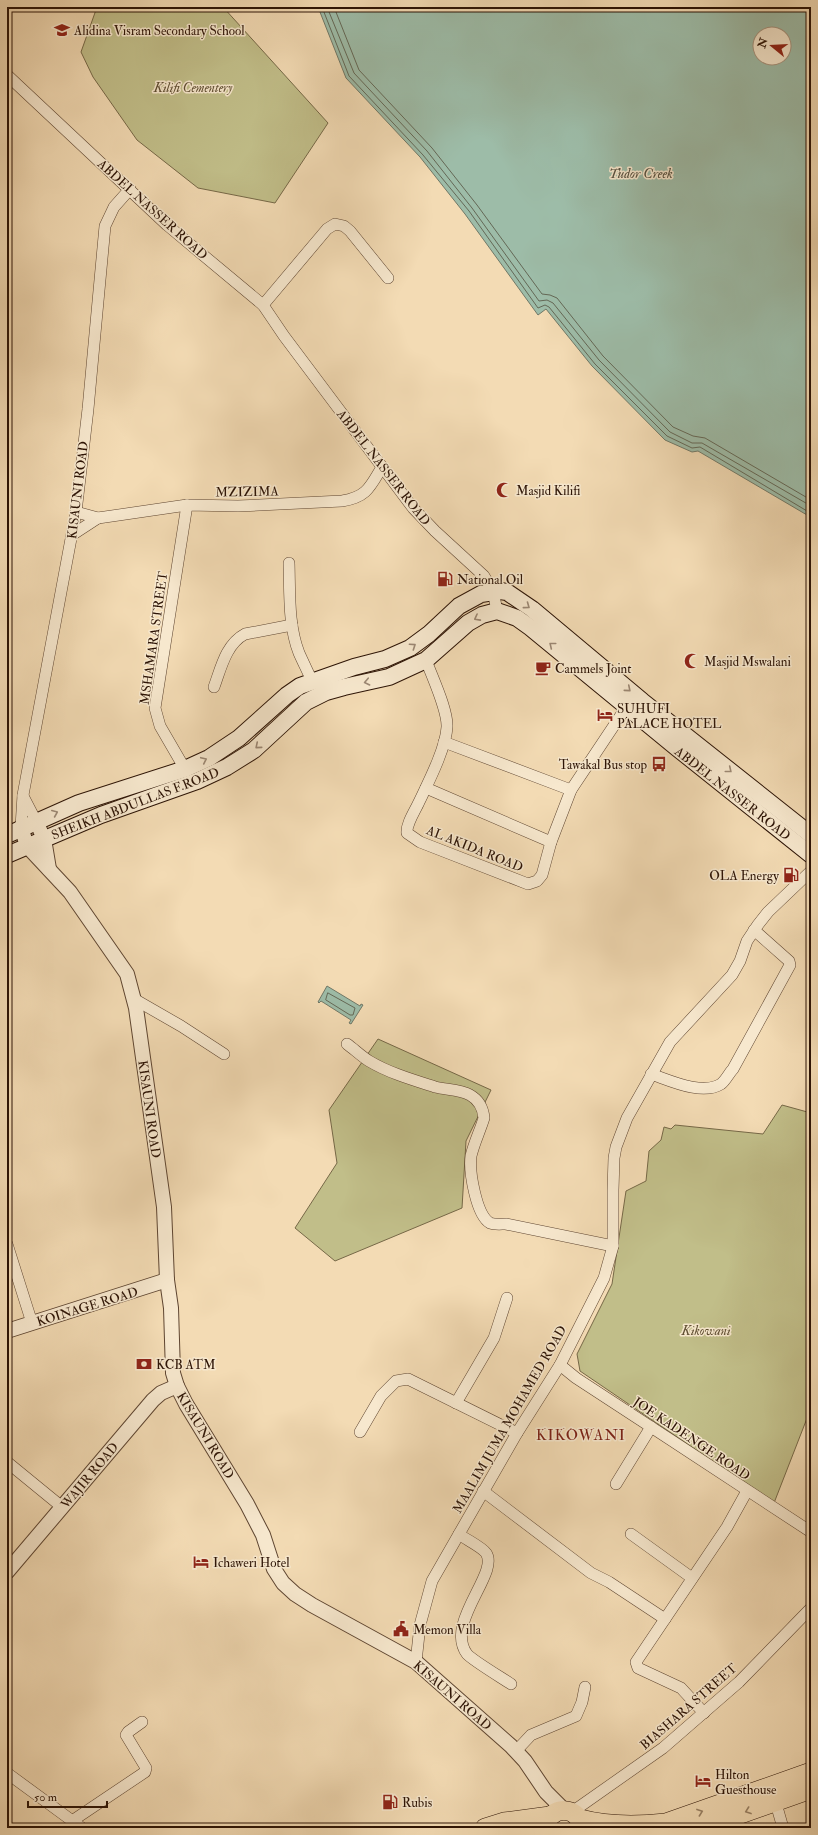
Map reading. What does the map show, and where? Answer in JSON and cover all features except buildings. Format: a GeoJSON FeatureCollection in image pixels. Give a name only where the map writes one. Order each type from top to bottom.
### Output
{"type":"FeatureCollection","features":[{"type":"Feature","properties":{"kind":"highway"},"geometry":{"type":"LineString","coordinates":[[485,1828],[504,1822],[566,1819],[642,1825],[666,1824],[811,1772]]}},
{"type":"Feature","properties":{"kind":"highway"},"geometry":{"type":"LineString","coordinates":[[701,1828],[775,1800],[811,1789]]}},
{"type":"Feature","properties":{"kind":"main road","name":"SHEIKH ABDULLAS F.ROAD"},"geometry":{"type":"LineString","coordinates":[[7,835],[28,824],[79,803],[185,769],[210,758],[231,744],[287,695],[300,686],[385,659],[410,648],[429,634],[459,606],[480,594],[493,591]]}},
{"type":"Feature","properties":{"kind":"main road","name":"ABDEL NASSER ROAD"},"geometry":{"type":"LineString","coordinates":[[493,591],[507,592],[532,610],[642,700],[781,821],[811,855]]}},
{"type":"Feature","properties":{"kind":"main road","name":"SHEIKH ABDULLAS F.ROAD"},"geometry":{"type":"LineString","coordinates":[[7,855],[100,815],[197,781],[227,767],[254,750],[295,711],[316,696],[344,687],[390,677],[426,660],[475,618],[497,611]]}},
{"type":"Feature","properties":{"kind":"main road","name":"ABDEL NASSER ROAD"},"geometry":{"type":"LineString","coordinates":[[497,611],[517,618],[526,624],[676,748],[781,821],[811,835]]}},
{"type":"Feature","properties":{"kind":"street","name":"ABDEL NASSER ROAD"},"geometry":{"type":"LineString","coordinates":[[7,75],[167,225],[263,305],[284,336],[413,508],[435,531],[480,571],[493,591]]}},
{"type":"Feature","properties":{"kind":"street","name":"KISAUNI ROAD"},"geometry":{"type":"LineString","coordinates":[[130,190],[114,207],[105,226],[88,409],[76,512],[23,795],[28,824],[28,846],[70,892],[127,974],[134,999],[164,1207],[167,1280],[171,1308],[172,1373],[176,1386],[192,1415],[247,1504],[261,1530],[274,1569],[283,1583],[294,1594],[416,1662],[516,1751],[566,1819]]}},
{"type":"Feature","properties":{"kind":"street"},"geometry":{"type":"LineString","coordinates":[[263,305],[326,229],[335,224],[344,226],[350,231],[388,278]]}},
{"type":"Feature","properties":{"kind":"street","name":"MZIZIMA"},"geometry":{"type":"LineString","coordinates":[[98,518],[187,505],[246,506],[356,499],[368,489],[382,467]]}},
{"type":"Feature","properties":{"kind":"street","name":"MSHAMARA STREET"},"geometry":{"type":"LineString","coordinates":[[185,769],[160,726],[155,708],[187,505]]}},
{"type":"Feature","properties":{"kind":"street"},"geometry":{"type":"LineString","coordinates":[[76,512],[98,518]]}},
{"type":"Feature","properties":{"kind":"street"},"geometry":{"type":"LineString","coordinates":[[72,535],[98,518]]}},
{"type":"Feature","properties":{"kind":"street"},"geometry":{"type":"LineString","coordinates":[[288,563],[292,625],[299,652],[312,681]]}},
{"type":"Feature","properties":{"kind":"street"},"geometry":{"type":"LineString","coordinates":[[493,591],[497,611]]}},
{"type":"Feature","properties":{"kind":"street"},"geometry":{"type":"LineString","coordinates":[[214,687],[226,655],[240,636],[292,625]]}},
{"type":"Feature","properties":{"kind":"street"},"geometry":{"type":"LineString","coordinates":[[426,660],[438,691],[448,727],[444,742],[426,788],[551,842]]}},
{"type":"Feature","properties":{"kind":"street","name":"AL AKIDA ROAD"},"geometry":{"type":"LineString","coordinates":[[426,788],[409,824],[407,833],[420,842],[528,884],[537,881],[542,875],[551,842],[571,790],[627,706]]}},
{"type":"Feature","properties":{"kind":"street"},"geometry":{"type":"LineString","coordinates":[[444,742],[571,790]]}},
{"type":"Feature","properties":{"kind":"street"},"geometry":{"type":"LineString","coordinates":[[23,795],[28,824],[44,839],[49,869]]}},
{"type":"Feature","properties":{"kind":"street","name":"MAALIM JUMA MOHAMED ROAD"},"geometry":{"type":"LineString","coordinates":[[416,1662],[420,1625],[432,1581],[517,1433],[560,1365],[604,1278],[614,1246],[612,1190],[616,1147],[627,1118],[650,1074],[678,1032],[732,975],[740,961],[747,941],[768,912],[811,871]]}},
{"type":"Feature","properties":{"kind":"street"},"geometry":{"type":"LineString","coordinates":[[650,1074],[696,1088],[717,1085],[727,1077],[750,1040],[790,966],[789,961],[754,930]]}},
{"type":"Feature","properties":{"kind":"street"},"geometry":{"type":"LineString","coordinates":[[134,999],[181,1026],[224,1054]]}},
{"type":"Feature","properties":{"kind":"street"},"geometry":{"type":"LineString","coordinates":[[347,1044],[369,1060],[388,1070],[436,1088],[465,1092],[479,1103],[484,1118],[472,1154],[472,1170],[481,1214],[490,1222],[614,1246]]}},
{"type":"Feature","properties":{"kind":"street"},"geometry":{"type":"LineString","coordinates":[[7,1244],[32,1323]]}},
{"type":"Feature","properties":{"kind":"street","name":"KOINAGE ROAD"},"geometry":{"type":"LineString","coordinates":[[7,1331],[167,1280]]}},
{"type":"Feature","properties":{"kind":"street"},"geometry":{"type":"LineString","coordinates":[[456,1403],[494,1338],[507,1298]]}},
{"type":"Feature","properties":{"kind":"street","name":"JOE KADENGE ROAD"},"geometry":{"type":"LineString","coordinates":[[560,1365],[576,1378],[811,1532]]}},
{"type":"Feature","properties":{"kind":"street"},"geometry":{"type":"LineString","coordinates":[[360,1432],[381,1396],[396,1381],[408,1379],[517,1433]]}},
{"type":"Feature","properties":{"kind":"street","name":"WAJIR ROAD"},"geometry":{"type":"LineString","coordinates":[[7,1572],[153,1400],[161,1393],[176,1386]]}},
{"type":"Feature","properties":{"kind":"street"},"geometry":{"type":"LineString","coordinates":[[616,1484],[650,1427]]}},
{"type":"Feature","properties":{"kind":"street"},"geometry":{"type":"LineString","coordinates":[[7,1462],[62,1507]]}},
{"type":"Feature","properties":{"kind":"street"},"geometry":{"type":"LineString","coordinates":[[484,1491],[591,1573],[609,1582],[665,1619]]}},
{"type":"Feature","properties":{"kind":"street"},"geometry":{"type":"LineString","coordinates":[[704,1713],[681,1688],[638,1668],[636,1662],[727,1527],[747,1491]]}},
{"type":"Feature","properties":{"kind":"street"},"geometry":{"type":"LineString","coordinates":[[458,1534],[486,1553],[489,1560],[488,1570],[477,1589],[466,1615],[461,1637],[467,1654],[510,1684]]}},
{"type":"Feature","properties":{"kind":"street"},"geometry":{"type":"LineString","coordinates":[[630,1534],[692,1578]]}},
{"type":"Feature","properties":{"kind":"street","name":"BIASHARA STREET"},"geometry":{"type":"LineString","coordinates":[[566,1819],[663,1748],[704,1713],[739,1682],[811,1608]]}},
{"type":"Feature","properties":{"kind":"street"},"geometry":{"type":"LineString","coordinates":[[516,1751],[531,1735],[576,1716],[582,1702],[585,1687]]}},
{"type":"Feature","properties":{"kind":"street"},"geometry":{"type":"LineString","coordinates":[[72,1821],[144,1772],[146,1768],[126,1736],[128,1732],[142,1722]]}},
{"type":"Feature","properties":{"kind":"street"},"geometry":{"type":"LineString","coordinates":[[7,1773],[82,1828]]}},
{"type":"Feature","properties":{"kind":"street"},"geometry":{"type":"LineString","coordinates":[[775,1800],[783,1828]]}},
{"type":"Feature","properties":{"kind":"green space","name":"Kilifi Cementery"},"geometry":{"type":"Polygon","coordinates":[[[97,7],[223,7],[328,123],[275,203],[198,188],[137,140],[93,77],[81,52],[97,7]]]}},
{"type":"Feature","properties":{"kind":"green space"},"geometry":{"type":"Polygon","coordinates":[[[378,1039],[491,1090],[466,1141],[462,1208],[335,1261],[295,1228],[337,1163],[329,1110],[378,1039]]]}},
{"type":"Feature","properties":{"kind":"green space","name":"Kikowani"},"geometry":{"type":"Polygon","coordinates":[[[782,1105],[811,1113],[811,1408],[774,1503],[580,1371],[577,1354],[612,1284],[626,1191],[646,1181],[649,1151],[661,1140],[664,1127],[671,1129],[675,1125],[763,1134],[782,1105]]]}},
{"type":"Feature","properties":{"kind":"water","name":"Tudor Creek"},"geometry":{"type":"Polygon","coordinates":[[[318,7],[811,7],[811,514],[807,515],[698,451],[692,452],[665,440],[592,366],[546,309],[538,315],[465,214],[420,157],[346,78],[318,7]]]}},
{"type":"Feature","properties":{"kind":"water"},"geometry":{"type":"Polygon","coordinates":[[[327,986],[360,1006],[361,1004],[363,1005],[351,1024],[349,1023],[351,1020],[321,1001],[319,1003],[318,1002],[327,986]]]}},
{"type":"Feature","properties":{"kind":"place","name":"Alidina Visram Secondary School"},"geometry":{"type":"Point","coordinates":[62,30]}},
{"type":"Feature","properties":{"kind":"place","name":"Masjid Kilifi"},"geometry":{"type":"Point","coordinates":[504,490]}},
{"type":"Feature","properties":{"kind":"place","name":"National Oil"},"geometry":{"type":"Point","coordinates":[445,579]}},
{"type":"Feature","properties":{"kind":"place","name":"Masjid Mswalani"},"geometry":{"type":"Point","coordinates":[692,661]}},
{"type":"Feature","properties":{"kind":"place","name":"Cammels Joint"},"geometry":{"type":"Point","coordinates":[543,668]}},
{"type":"Feature","properties":{"kind":"place","name":"SUHUFI PALACE HOTEL"},"geometry":{"type":"Point","coordinates":[605,715]}},
{"type":"Feature","properties":{"kind":"place","name":"Tawakal Bus stop"},"geometry":{"type":"Point","coordinates":[659,764]}},
{"type":"Feature","properties":{"kind":"place","name":"OLA Energy"},"geometry":{"type":"Point","coordinates":[791,875]}},
{"type":"Feature","properties":{"kind":"place","name":"KCB ATM"},"geometry":{"type":"Point","coordinates":[144,1364]}},
{"type":"Feature","properties":{"kind":"place","name":"Ichaweri Hotel"},"geometry":{"type":"Point","coordinates":[201,1562]}},
{"type":"Feature","properties":{"kind":"place","name":"Memon Villa"},"geometry":{"type":"Point","coordinates":[401,1629]}},
{"type":"Feature","properties":{"kind":"place","name":"Hilton Guesthouse"},"geometry":{"type":"Point","coordinates":[703,1781]}},
{"type":"Feature","properties":{"kind":"place","name":"Rubis"},"geometry":{"type":"Point","coordinates":[390,1802]}},
{"type":"Feature","properties":{"kind":"district","name":"KIKOWANI"},"geometry":{"type":"Point","coordinates":[581,1435]}}]}
